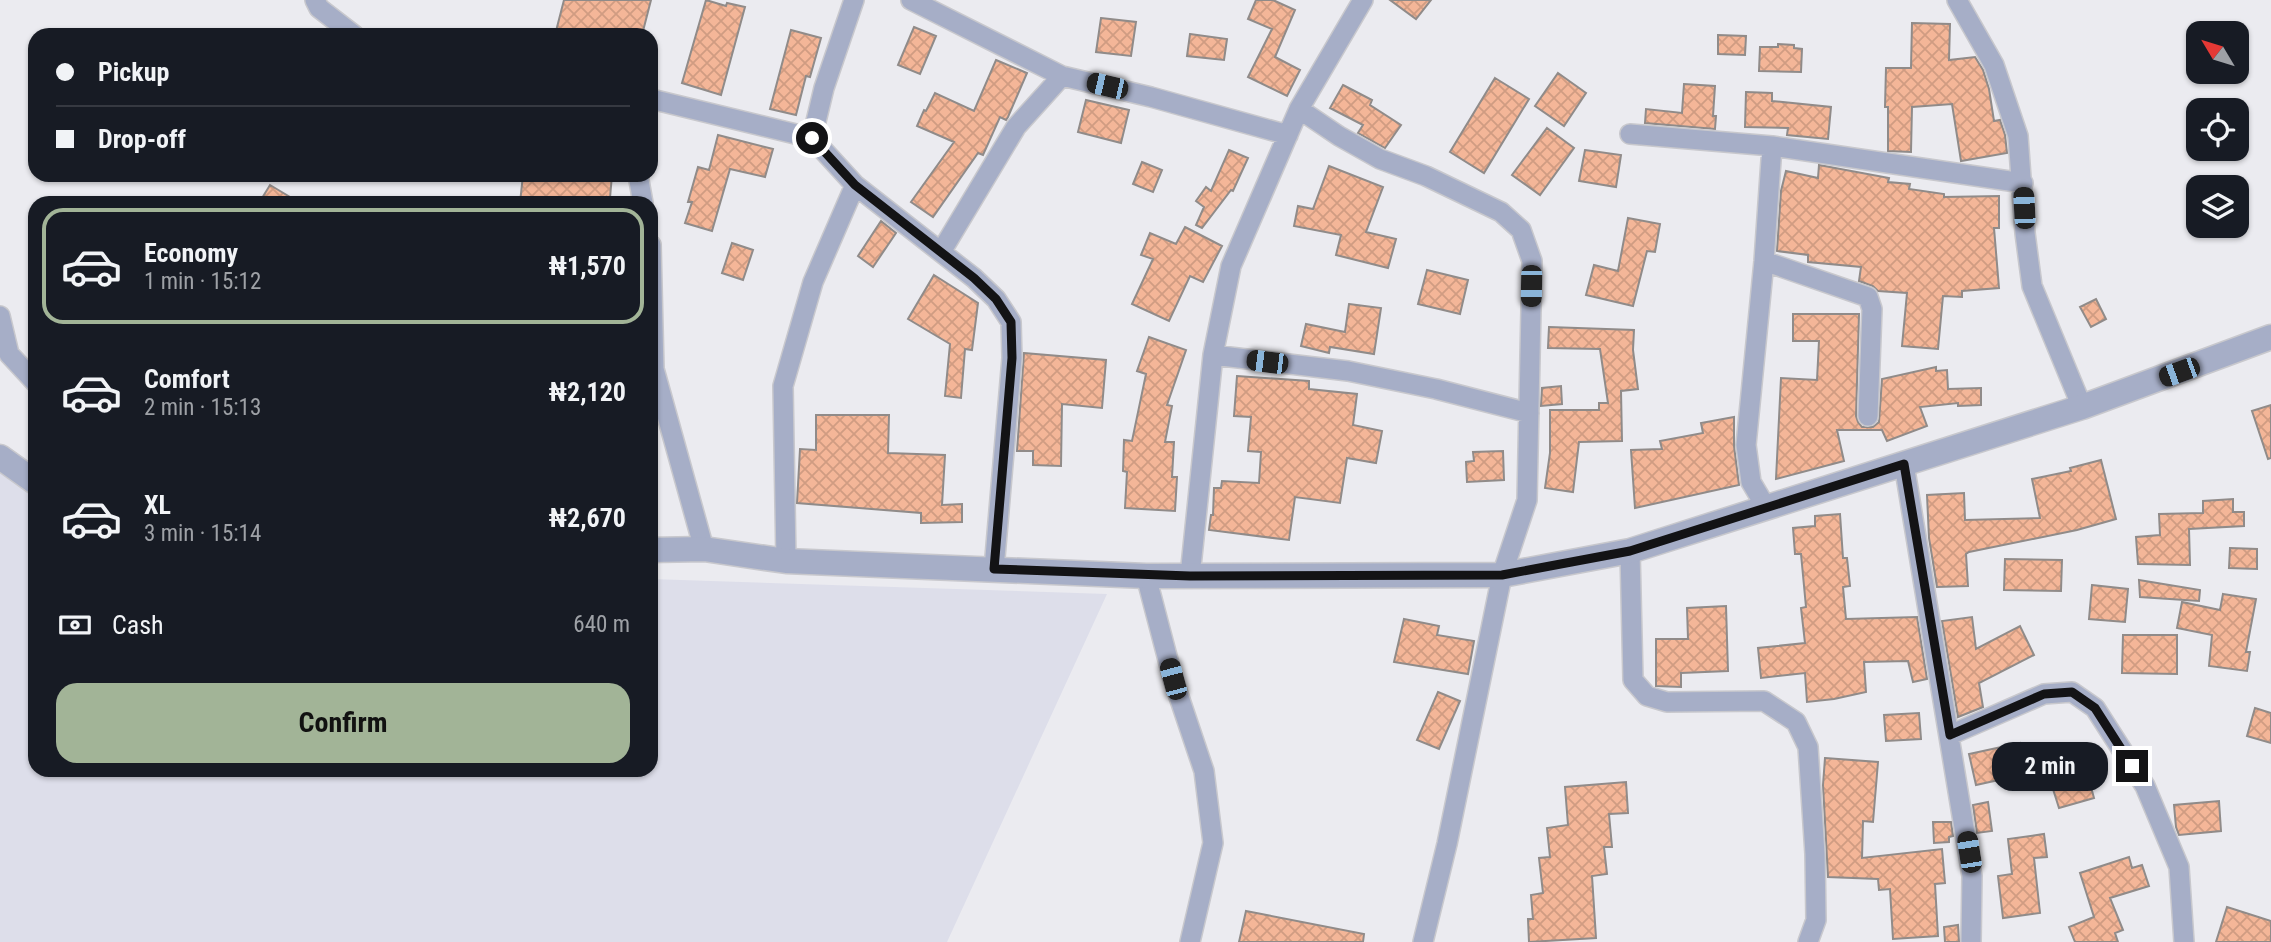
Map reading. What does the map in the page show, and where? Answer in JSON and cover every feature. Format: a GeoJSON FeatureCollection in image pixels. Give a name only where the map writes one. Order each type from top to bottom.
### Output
{"type":"FeatureCollection","features":[{"type":"Feature","properties":{"kind":"street"},"geometry":{"type":"LineString","coordinates":[[315,0],[319,8],[346,28]]}},
{"type":"Feature","properties":{"kind":"street"},"geometry":{"type":"LineString","coordinates":[[812,138],[824,88],[853,0]]}},
{"type":"Feature","properties":{"kind":"street"},"geometry":{"type":"LineString","coordinates":[[911,0],[1062,76],[1151,97],[1288,135]]}},
{"type":"Feature","properties":{"kind":"street"},"geometry":{"type":"LineString","coordinates":[[1190,576],[1213,355],[1231,266],[1299,109],[1363,0]]}},
{"type":"Feature","properties":{"kind":"street"},"geometry":{"type":"LineString","coordinates":[[1957,0],[1994,65],[2018,136],[2032,286],[2082,407]]}},
{"type":"Feature","properties":{"kind":"street"},"geometry":{"type":"LineString","coordinates":[[941,252],[1016,127],[1062,76]]}},
{"type":"Feature","properties":{"kind":"street"},"geometry":{"type":"LineString","coordinates":[[658,101],[812,138],[855,185],[974,278],[996,299],[1011,322],[1012,358],[994,569]]}},
{"type":"Feature","properties":{"kind":"street"},"geometry":{"type":"LineString","coordinates":[[1299,109],[1380,159],[1426,176],[1501,212],[1521,230],[1532,261],[1527,500],[1502,575],[1447,844],[1423,942]]}},
{"type":"Feature","properties":{"kind":"street"},"geometry":{"type":"LineString","coordinates":[[1630,134],[1772,146],[2022,183]]}},
{"type":"Feature","properties":{"kind":"street"},"geometry":{"type":"LineString","coordinates":[[1767,509],[1751,482],[1746,445],[1772,146]]}},
{"type":"Feature","properties":{"kind":"street"},"geometry":{"type":"LineString","coordinates":[[786,561],[783,386],[813,282],[855,185]]}},
{"type":"Feature","properties":{"kind":"street"},"geometry":{"type":"LineString","coordinates":[[1764,261],[1868,297],[1872,309],[1868,416]]}},
{"type":"Feature","properties":{"kind":"street"},"geometry":{"type":"LineString","coordinates":[[0,316],[9,354],[28,374]]}},
{"type":"Feature","properties":{"kind":"street"},"geometry":{"type":"LineString","coordinates":[[658,550],[704,549],[786,561],[1146,576],[1502,575],[1630,551],[1767,509],[2082,407],[2271,337]]}},
{"type":"Feature","properties":{"kind":"street"},"geometry":{"type":"LineString","coordinates":[[1213,355],[1348,371],[1436,389],[1529,413]]}},
{"type":"Feature","properties":{"kind":"street"},"geometry":{"type":"LineString","coordinates":[[658,383],[704,549]]}},
{"type":"Feature","properties":{"kind":"street"},"geometry":{"type":"LineString","coordinates":[[0,457],[28,477]]}},
{"type":"Feature","properties":{"kind":"street"},"geometry":{"type":"LineString","coordinates":[[1904,464],[1972,876],[1971,942]]}},
{"type":"Feature","properties":{"kind":"street"},"geometry":{"type":"LineString","coordinates":[[1630,551],[1633,680],[1647,696],[1667,702],[1764,701],[1796,722],[1808,747],[1816,920],[1808,942]]}},
{"type":"Feature","properties":{"kind":"street"},"geometry":{"type":"LineString","coordinates":[[1146,576],[1173,679],[1204,771],[1213,843],[1190,942]]}},
{"type":"Feature","properties":{"kind":"street"},"geometry":{"type":"LineString","coordinates":[[1950,735],[2044,694],[2072,692],[2095,708],[2145,786],[2179,867],[2184,942]]}},
{"type":"Feature","properties":{"kind":"shaded area"},"geometry":{"type":"Polygon","coordinates":[[[0,445],[28,467],[28,777],[658,777],[658,579],[1107,594],[947,942],[0,942],[0,445]]]}},
{"type":"Feature","properties":{"kind":"building"},"geometry":{"type":"Polygon","coordinates":[[[564,0],[651,0],[644,28],[557,28],[564,0]]]}},
{"type":"Feature","properties":{"kind":"building"},"geometry":{"type":"Polygon","coordinates":[[[706,0],[726,6],[727,3],[745,7],[721,95],[682,83],[706,0]]]}},
{"type":"Feature","properties":{"kind":"building"},"geometry":{"type":"Polygon","coordinates":[[[1256,0],[1273,0],[1295,10],[1275,57],[1300,70],[1287,96],[1248,77],[1272,29],[1248,19],[1256,0]]]}},
{"type":"Feature","properties":{"kind":"building"},"geometry":{"type":"Polygon","coordinates":[[[1390,0],[1431,0],[1416,19],[1390,0]]]}},
{"type":"Feature","properties":{"kind":"building"},"geometry":{"type":"Polygon","coordinates":[[[1101,18],[1136,22],[1131,56],[1096,52],[1101,18]]]}},
{"type":"Feature","properties":{"kind":"building"},"geometry":{"type":"Polygon","coordinates":[[[1912,23],[1950,24],[1949,60],[1975,57],[1983,70],[1989,89],[1994,121],[2000,120],[2005,135],[2007,153],[1961,161],[1952,104],[1912,107],[1911,152],[1888,151],[1886,68],[1911,68],[1912,23]]]}},
{"type":"Feature","properties":{"kind":"building"},"geometry":{"type":"Polygon","coordinates":[[[914,27],[936,36],[920,74],[898,65],[914,27]]]}},
{"type":"Feature","properties":{"kind":"building"},"geometry":{"type":"Polygon","coordinates":[[[791,30],[821,38],[810,77],[806,76],[796,115],[770,109],[791,30]]]}},
{"type":"Feature","properties":{"kind":"building"},"geometry":{"type":"Polygon","coordinates":[[[1190,34],[1227,39],[1224,60],[1187,56],[1190,34]]]}},
{"type":"Feature","properties":{"kind":"building"},"geometry":{"type":"Polygon","coordinates":[[[1718,35],[1746,36],[1745,55],[1718,54],[1718,35]]]}},
{"type":"Feature","properties":{"kind":"building"},"geometry":{"type":"Polygon","coordinates":[[[1778,44],[1794,45],[1794,48],[1802,49],[1801,72],[1759,71],[1760,47],[1778,47],[1778,44]]]}},
{"type":"Feature","properties":{"kind":"building"},"geometry":{"type":"Polygon","coordinates":[[[996,60],[1027,73],[1008,117],[1006,120],[1000,117],[983,155],[978,153],[933,217],[911,202],[954,142],[917,126],[935,93],[974,111],[996,60]]]}},
{"type":"Feature","properties":{"kind":"building"},"geometry":{"type":"Polygon","coordinates":[[[1558,73],[1586,93],[1564,126],[1535,106],[1558,73]]]}},
{"type":"Feature","properties":{"kind":"building"},"geometry":{"type":"Polygon","coordinates":[[[1495,78],[1529,99],[1484,173],[1450,152],[1495,78]]]}},
{"type":"Feature","properties":{"kind":"building"},"geometry":{"type":"Polygon","coordinates":[[[1684,84],[1715,86],[1715,129],[1645,123],[1646,109],[1682,113],[1684,84]]]}},
{"type":"Feature","properties":{"kind":"building"},"geometry":{"type":"Polygon","coordinates":[[[1343,85],[1372,100],[1370,105],[1401,125],[1385,148],[1358,133],[1363,125],[1330,108],[1343,85]]]}},
{"type":"Feature","properties":{"kind":"building"},"geometry":{"type":"Polygon","coordinates":[[[1746,92],[1772,93],[1772,101],[1831,107],[1828,139],[1787,135],[1788,128],[1745,127],[1746,92]]]}},
{"type":"Feature","properties":{"kind":"building"},"geometry":{"type":"Polygon","coordinates":[[[1086,100],[1129,110],[1121,143],[1078,132],[1086,100]]]}},
{"type":"Feature","properties":{"kind":"building"},"geometry":{"type":"Polygon","coordinates":[[[1547,128],[1574,148],[1540,195],[1512,175],[1547,128]]]}},
{"type":"Feature","properties":{"kind":"building"},"geometry":{"type":"Polygon","coordinates":[[[718,135],[773,149],[765,177],[730,169],[712,231],[685,223],[698,167],[709,170],[718,135]]]}},
{"type":"Feature","properties":{"kind":"building"},"geometry":{"type":"Polygon","coordinates":[[[1229,150],[1248,158],[1233,191],[1231,190],[1202,228],[1196,225],[1204,207],[1196,201],[1206,187],[1211,191],[1229,150]]]}},
{"type":"Feature","properties":{"kind":"building"},"geometry":{"type":"Polygon","coordinates":[[[1585,150],[1621,155],[1616,187],[1579,181],[1585,150]]]}},
{"type":"Feature","properties":{"kind":"building"},"geometry":{"type":"Polygon","coordinates":[[[1142,162],[1162,170],[1153,192],[1133,184],[1142,162]]]}},
{"type":"Feature","properties":{"kind":"building"},"geometry":{"type":"Polygon","coordinates":[[[1819,165],[1889,178],[1888,182],[1910,184],[1909,189],[1944,194],[1944,197],[1999,196],[1999,228],[1994,228],[1999,288],[1962,291],[1962,297],[1943,296],[1938,349],[1902,346],[1907,293],[1878,291],[1859,281],[1861,267],[1808,262],[1808,255],[1777,251],[1781,191],[1786,171],[1818,178],[1819,165]]]}},
{"type":"Feature","properties":{"kind":"building"},"geometry":{"type":"Polygon","coordinates":[[[1329,166],[1383,187],[1366,232],[1396,239],[1388,268],[1336,255],[1341,235],[1294,226],[1298,206],[1313,209],[1329,166]]]}},
{"type":"Feature","properties":{"kind":"building"},"geometry":{"type":"Polygon","coordinates":[[[522,182],[611,182],[610,196],[521,196],[522,182]]]}},
{"type":"Feature","properties":{"kind":"building"},"geometry":{"type":"Polygon","coordinates":[[[270,185],[288,196],[263,196],[270,185]]]}},
{"type":"Feature","properties":{"kind":"building"},"geometry":{"type":"Polygon","coordinates":[[[1628,218],[1660,224],[1655,252],[1647,251],[1633,306],[1586,295],[1594,265],[1618,271],[1628,218]]]}},
{"type":"Feature","properties":{"kind":"building"},"geometry":{"type":"Polygon","coordinates":[[[881,221],[896,233],[873,267],[858,256],[881,221]]]}},
{"type":"Feature","properties":{"kind":"building"},"geometry":{"type":"Polygon","coordinates":[[[1185,227],[1222,246],[1203,282],[1190,276],[1169,321],[1132,304],[1153,259],[1141,255],[1150,233],[1176,244],[1185,227]]]}},
{"type":"Feature","properties":{"kind":"building"},"geometry":{"type":"Polygon","coordinates":[[[732,243],[753,250],[743,280],[722,273],[732,243]]]}},
{"type":"Feature","properties":{"kind":"building"},"geometry":{"type":"Polygon","coordinates":[[[1427,270],[1468,280],[1460,314],[1418,304],[1427,270]]]}},
{"type":"Feature","properties":{"kind":"building"},"geometry":{"type":"Polygon","coordinates":[[[934,275],[978,303],[972,350],[965,349],[961,398],[945,396],[950,344],[908,319],[934,275]]]}},
{"type":"Feature","properties":{"kind":"building"},"geometry":{"type":"Polygon","coordinates":[[[2096,299],[2106,319],[2091,327],[2080,307],[2096,299]]]}},
{"type":"Feature","properties":{"kind":"building"},"geometry":{"type":"Polygon","coordinates":[[[1349,304],[1381,308],[1374,354],[1330,347],[1329,353],[1301,346],[1306,324],[1345,332],[1349,304]]]}},
{"type":"Feature","properties":{"kind":"building"},"geometry":{"type":"Polygon","coordinates":[[[1793,314],[1859,314],[1856,416],[1862,427],[1873,427],[1879,422],[1882,379],[1936,367],[1936,371],[1947,370],[1948,389],[1981,388],[1981,405],[1958,406],[1958,403],[1920,407],[1927,426],[1887,441],[1882,430],[1837,430],[1844,461],[1776,479],[1781,378],[1817,380],[1819,341],[1793,341],[1793,314]]]}},
{"type":"Feature","properties":{"kind":"building"},"geometry":{"type":"Polygon","coordinates":[[[1549,327],[1634,330],[1633,350],[1638,389],[1621,391],[1622,441],[1579,442],[1573,492],[1545,488],[1550,453],[1550,410],[1599,410],[1599,403],[1608,403],[1600,349],[1548,348],[1549,327]]]}},
{"type":"Feature","properties":{"kind":"building"},"geometry":{"type":"Polygon","coordinates":[[[1149,337],[1186,350],[1167,405],[1172,406],[1165,442],[1174,442],[1172,477],[1177,477],[1175,511],[1125,508],[1127,472],[1123,471],[1124,440],[1132,441],[1146,374],[1137,371],[1149,337]]]}},
{"type":"Feature","properties":{"kind":"building"},"geometry":{"type":"Polygon","coordinates":[[[1024,353],[1106,360],[1102,408],[1062,404],[1061,466],[1033,465],[1033,451],[1017,451],[1024,353]]]}},
{"type":"Feature","properties":{"kind":"building"},"geometry":{"type":"Polygon","coordinates":[[[1237,376],[1309,381],[1309,389],[1357,394],[1353,425],[1382,431],[1376,463],[1347,458],[1340,503],[1295,497],[1289,540],[1209,530],[1213,515],[1214,488],[1221,488],[1222,481],[1259,483],[1261,452],[1248,451],[1251,417],[1234,416],[1237,376]]]}},
{"type":"Feature","properties":{"kind":"building"},"geometry":{"type":"Polygon","coordinates":[[[1561,386],[1562,404],[1541,406],[1542,388],[1561,386]]]}},
{"type":"Feature","properties":{"kind":"building"},"geometry":{"type":"Polygon","coordinates":[[[2271,405],[2271,458],[2268,459],[2252,411],[2271,405]]]}},
{"type":"Feature","properties":{"kind":"building"},"geometry":{"type":"Polygon","coordinates":[[[816,415],[889,415],[888,453],[945,455],[942,505],[962,504],[962,522],[921,523],[921,513],[797,503],[800,449],[816,450],[816,415]]]}},
{"type":"Feature","properties":{"kind":"building"},"geometry":{"type":"Polygon","coordinates":[[[1734,417],[1734,446],[1739,485],[1635,508],[1631,450],[1662,449],[1660,441],[1703,433],[1701,423],[1734,417]]]}},
{"type":"Feature","properties":{"kind":"building"},"geometry":{"type":"Polygon","coordinates":[[[1503,451],[1504,480],[1467,482],[1466,462],[1474,461],[1473,452],[1503,451]]]}},
{"type":"Feature","properties":{"kind":"building"},"geometry":{"type":"Polygon","coordinates":[[[2101,460],[2116,519],[2077,530],[1969,552],[1966,554],[1968,586],[1937,587],[1929,538],[1927,495],[1964,493],[1965,520],[2040,518],[2032,479],[2071,471],[2070,468],[2101,460]]]}},
{"type":"Feature","properties":{"kind":"building"},"geometry":{"type":"Polygon","coordinates":[[[2233,499],[2233,512],[2244,512],[2244,526],[2189,529],[2190,565],[2138,564],[2136,537],[2160,535],[2159,514],[2203,513],[2203,501],[2233,499]]]}},
{"type":"Feature","properties":{"kind":"building"},"geometry":{"type":"Polygon","coordinates":[[[1840,514],[1843,558],[1847,558],[1850,586],[1843,587],[1846,619],[1917,617],[1927,679],[1913,682],[1908,661],[1864,662],[1866,692],[1807,702],[1805,673],[1761,678],[1758,648],[1805,643],[1801,608],[1806,607],[1801,554],[1795,554],[1793,528],[1815,526],[1815,516],[1840,514]]]}},
{"type":"Feature","properties":{"kind":"building"},"geometry":{"type":"Polygon","coordinates":[[[2230,548],[2257,549],[2257,569],[2229,568],[2230,548]]]}},
{"type":"Feature","properties":{"kind":"building"},"geometry":{"type":"Polygon","coordinates":[[[2005,559],[2062,560],[2061,591],[2004,590],[2005,559]]]}},
{"type":"Feature","properties":{"kind":"building"},"geometry":{"type":"Polygon","coordinates":[[[2139,580],[2200,590],[2199,601],[2140,597],[2139,580]]]}},
{"type":"Feature","properties":{"kind":"building"},"geometry":{"type":"Polygon","coordinates":[[[2092,585],[2128,589],[2125,622],[2089,619],[2092,585]]]}},
{"type":"Feature","properties":{"kind":"building"},"geometry":{"type":"Polygon","coordinates":[[[2223,594],[2256,599],[2246,652],[2250,652],[2247,671],[2209,666],[2212,635],[2177,628],[2182,602],[2220,610],[2223,594]]]}},
{"type":"Feature","properties":{"kind":"building"},"geometry":{"type":"Polygon","coordinates":[[[1726,606],[1728,671],[1681,673],[1681,687],[1656,686],[1656,639],[1688,639],[1687,608],[1726,606]]]}},
{"type":"Feature","properties":{"kind":"building"},"geometry":{"type":"Polygon","coordinates":[[[1972,617],[1976,649],[2020,626],[2034,655],[1979,683],[1983,707],[1958,717],[1942,621],[1972,617]]]}},
{"type":"Feature","properties":{"kind":"building"},"geometry":{"type":"Polygon","coordinates":[[[1404,619],[1439,626],[1437,635],[1474,641],[1468,674],[1394,662],[1404,619]]]}},
{"type":"Feature","properties":{"kind":"building"},"geometry":{"type":"Polygon","coordinates":[[[2123,635],[2177,635],[2177,674],[2122,673],[2123,635]]]}},
{"type":"Feature","properties":{"kind":"building"},"geometry":{"type":"Polygon","coordinates":[[[1438,692],[1460,701],[1439,749],[1417,740],[1438,692]]]}},
{"type":"Feature","properties":{"kind":"building"},"geometry":{"type":"Polygon","coordinates":[[[2255,708],[2271,713],[2271,743],[2247,736],[2255,708]]]}},
{"type":"Feature","properties":{"kind":"building"},"geometry":{"type":"Polygon","coordinates":[[[1919,713],[1921,739],[1886,741],[1884,715],[1919,713]]]}},
{"type":"Feature","properties":{"kind":"building"},"geometry":{"type":"Polygon","coordinates":[[[2020,743],[2026,774],[1976,785],[1969,754],[2020,743]]]}},
{"type":"Feature","properties":{"kind":"building"},"geometry":{"type":"Polygon","coordinates":[[[1825,758],[1878,762],[1873,822],[1863,821],[1862,858],[1942,849],[1945,883],[1935,884],[1938,936],[1893,939],[1890,889],[1879,890],[1878,879],[1828,877],[1823,785],[1825,758]]]}},
{"type":"Feature","properties":{"kind":"building"},"geometry":{"type":"Polygon","coordinates":[[[2088,776],[2094,798],[2059,808],[2052,786],[2088,776]]]}},
{"type":"Feature","properties":{"kind":"building"},"geometry":{"type":"Polygon","coordinates":[[[1626,782],[1628,813],[1609,814],[1612,847],[1604,847],[1607,874],[1592,876],[1596,938],[1529,942],[1528,919],[1533,919],[1531,895],[1543,893],[1539,858],[1550,857],[1547,828],[1568,825],[1565,787],[1626,782]]]}},
{"type":"Feature","properties":{"kind":"building"},"geometry":{"type":"Polygon","coordinates":[[[2219,801],[2221,831],[2179,835],[2174,805],[2219,801]]]}},
{"type":"Feature","properties":{"kind":"building"},"geometry":{"type":"Polygon","coordinates":[[[1988,802],[1992,831],[1977,833],[1973,805],[1988,802]]]}},
{"type":"Feature","properties":{"kind":"building"},"geometry":{"type":"Polygon","coordinates":[[[1933,822],[1951,822],[1953,836],[1949,837],[1949,842],[1934,843],[1933,822]]]}},
{"type":"Feature","properties":{"kind":"building"},"geometry":{"type":"Polygon","coordinates":[[[2044,834],[2047,857],[2034,858],[2040,913],[2003,918],[1998,876],[2012,874],[2008,839],[2044,834]]]}},
{"type":"Feature","properties":{"kind":"building"},"geometry":{"type":"Polygon","coordinates":[[[2129,857],[2132,868],[2142,865],[2149,886],[2110,898],[2123,930],[2115,933],[2118,942],[2075,942],[2069,927],[2094,917],[2080,873],[2129,857]]]}},
{"type":"Feature","properties":{"kind":"building"},"geometry":{"type":"Polygon","coordinates":[[[2227,907],[2271,921],[2271,942],[2216,942],[2227,907]]]}},
{"type":"Feature","properties":{"kind":"building"},"geometry":{"type":"Polygon","coordinates":[[[1246,911],[1364,934],[1363,942],[1239,942],[1246,911]]]}},
{"type":"Feature","properties":{"kind":"building"},"geometry":{"type":"Polygon","coordinates":[[[1958,925],[1959,942],[1945,942],[1944,927],[1958,925]]]}},
{"type":"Feature","properties":{"kind":"route"},"geometry":{"type":"LineString","coordinates":[[812,138],[855,185],[974,278],[996,299],[1011,322],[1012,358],[994,569],[1146,576],[1502,575],[1630,551],[1904,464],[1950,735],[2044,694],[2072,692],[2095,708],[2132,766]]}}]}
